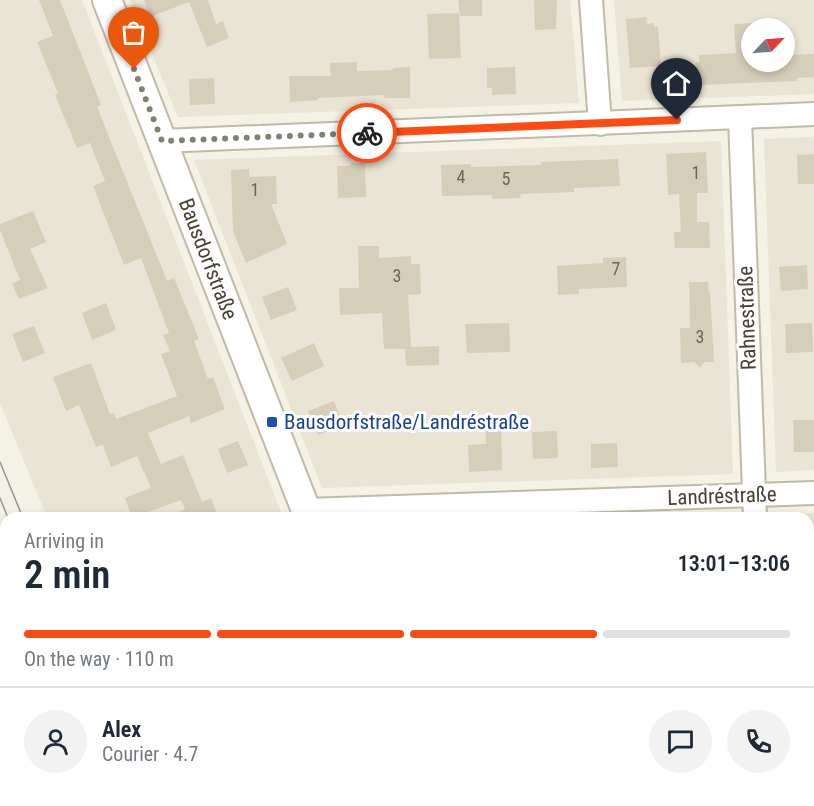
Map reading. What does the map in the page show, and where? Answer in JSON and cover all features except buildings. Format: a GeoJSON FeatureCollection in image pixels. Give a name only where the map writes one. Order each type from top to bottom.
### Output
{"type":"FeatureCollection","features":[{"type":"Feature","properties":{"kind":"street","name":"Bausdorfstraße"},"geometry":{"type":"LineString","coordinates":[[107,0],[306,512]]}},
{"type":"Feature","properties":{"kind":"street"},"geometry":{"type":"LineString","coordinates":[[591,0],[600,123]]}},
{"type":"Feature","properties":{"kind":"street"},"geometry":{"type":"LineString","coordinates":[[162,141],[814,114]]}},
{"type":"Feature","properties":{"kind":"street","name":"Rahnestraße"},"geometry":{"type":"LineString","coordinates":[[740,118],[755,512]]}},
{"type":"Feature","properties":{"kind":"street","name":"Landréstraße"},"geometry":{"type":"LineString","coordinates":[[354,512],[814,493]]}},
{"type":"Feature","properties":{"kind":"shaded area"},"geometry":{"type":"Polygon","coordinates":[[[0,0],[82,0],[281,512],[45,512],[0,403],[0,0]]]}},
{"type":"Feature","properties":{"kind":"shaded area"},"geometry":{"type":"Polygon","coordinates":[[[130,0],[570,0],[579,103],[178,117],[130,0]]]}},
{"type":"Feature","properties":{"kind":"shaded area"},"geometry":{"type":"Polygon","coordinates":[[[614,0],[814,0],[814,94],[622,101],[614,0]]]}},
{"type":"Feature","properties":{"kind":"shaded area"},"geometry":{"type":"Polygon","coordinates":[[[814,137],[814,470],[776,472],[764,139],[814,137]]]}},
{"type":"Feature","properties":{"kind":"shaded area"},"geometry":{"type":"Polygon","coordinates":[[[721,141],[733,474],[322,488],[194,160],[721,141]]]}},
{"type":"Feature","properties":{"kind":"tram line"},"geometry":{"type":"LineString","coordinates":[[0,462],[21,512]]}},
{"type":"Feature","properties":{"kind":"tram line"},"geometry":{"type":"LineString","coordinates":[[0,498],[6,512]]}},
{"type":"Feature","properties":{"kind":"way so far"},"geometry":{"type":"LineString","coordinates":[[134,69],[162,141],[367,133]]}},
{"type":"Feature","properties":{"kind":"place","name":"Bausdorfstraße/Landréstraße"},"geometry":{"type":"Point","coordinates":[272,422]}},
{"type":"Feature","properties":{"kind":"route"},"geometry":{"type":"LineString","coordinates":[[367,133],[677,120]]}}]}
